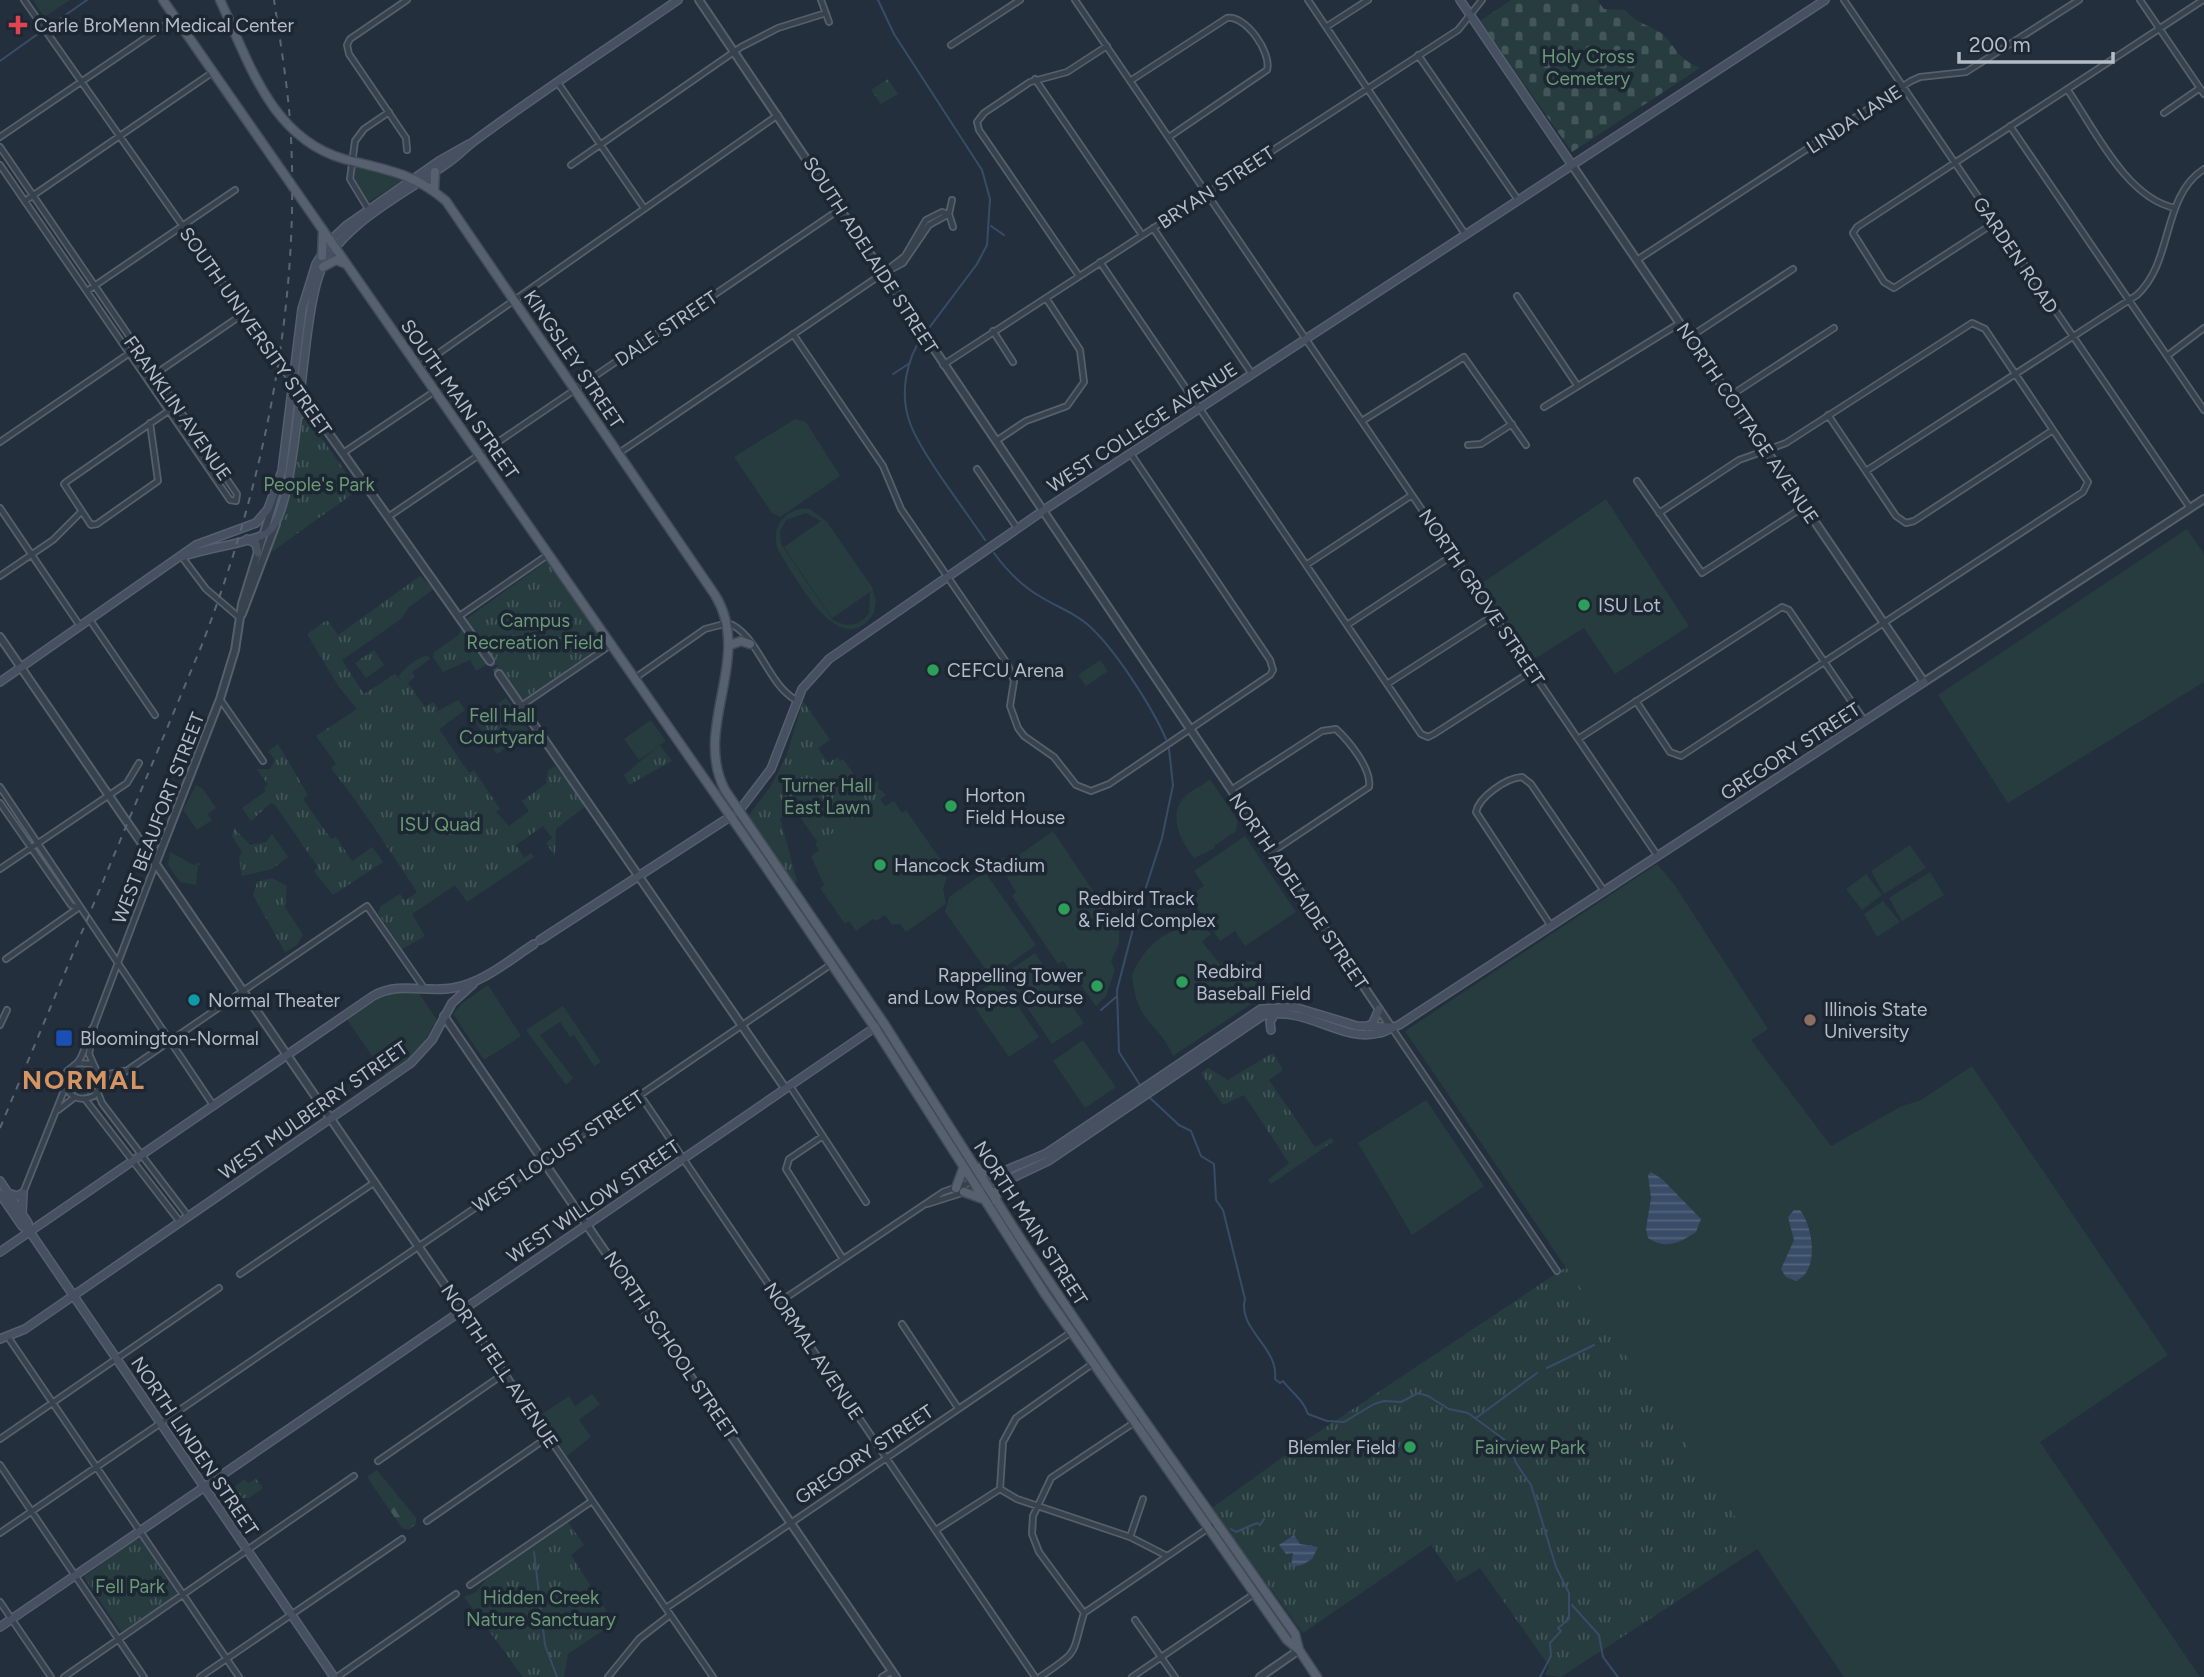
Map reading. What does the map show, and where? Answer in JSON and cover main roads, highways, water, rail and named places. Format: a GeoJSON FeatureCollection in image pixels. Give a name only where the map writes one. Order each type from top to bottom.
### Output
{"type":"FeatureCollection","features":[{"type":"Feature","properties":{"kind":"main road","name":"SOUTH MAIN STREET"},"geometry":{"type":"LineString","coordinates":[[163,0],[635,678],[735,814]]}},
{"type":"Feature","properties":{"kind":"main road","name":"KINGSLEY STREET"},"geometry":{"type":"LineString","coordinates":[[220,0],[278,116],[313,146],[418,180],[434,191],[455,213],[715,595],[729,623],[730,645],[714,753],[721,782],[735,814]]}},
{"type":"Feature","properties":{"kind":"main road"},"geometry":{"type":"LineString","coordinates":[[333,245],[371,212],[678,0]]}},
{"type":"Feature","properties":{"kind":"main road"},"geometry":{"type":"LineString","coordinates":[[1460,0],[1572,165]]}},
{"type":"Feature","properties":{"kind":"main road","name":"WEST COLLEGE AVENUE"},"geometry":{"type":"LineString","coordinates":[[0,1252],[379,992],[397,987],[445,989],[474,983],[735,814],[771,769],[796,700],[809,679],[829,659],[1042,511],[1825,0]]}},
{"type":"Feature","properties":{"kind":"main road"},"geometry":{"type":"LineString","coordinates":[[418,180],[435,172],[470,144]]}},
{"type":"Feature","properties":{"kind":"main road"},"geometry":{"type":"LineString","coordinates":[[434,191],[435,172]]}},
{"type":"Feature","properties":{"kind":"main road"},"geometry":{"type":"LineString","coordinates":[[322,256],[323,230]]}},
{"type":"Feature","properties":{"kind":"main road","name":"WEST BEAUFORT STREET"},"geometry":{"type":"LineString","coordinates":[[182,557],[205,541],[256,523],[265,514],[279,486],[303,301],[322,256],[333,245]]}},
{"type":"Feature","properties":{"kind":"main road","name":"WEST BEAUFORT STREET"},"geometry":{"type":"LineString","coordinates":[[247,539],[265,534],[276,524],[291,464],[311,300],[333,245]]}},
{"type":"Feature","properties":{"kind":"main road"},"geometry":{"type":"LineString","coordinates":[[323,267],[336,260],[346,264]]}},
{"type":"Feature","properties":{"kind":"main road"},"geometry":{"type":"LineString","coordinates":[[297,416],[307,409],[315,412]]}},
{"type":"Feature","properties":{"kind":"main road"},"geometry":{"type":"LineString","coordinates":[[0,682],[182,557],[208,547],[247,539],[256,544],[258,554]]}},
{"type":"Feature","properties":{"kind":"main road"},"geometry":{"type":"LineString","coordinates":[[730,645],[741,641],[750,644]]}},
{"type":"Feature","properties":{"kind":"main road","name":"GREGORY STREET"},"geometry":{"type":"LineString","coordinates":[[1275,1013],[1291,1013],[1364,1034],[1379,1034],[1551,926],[1924,682]]}},
{"type":"Feature","properties":{"kind":"main road","name":"NORTH MAIN STREET"},"geometry":{"type":"LineString","coordinates":[[735,814],[840,958],[1079,1327],[1097,1361],[1136,1420],[1211,1526],[1254,1594],[1317,1677]]}},
{"type":"Feature","properties":{"kind":"main road","name":"NORTH MAIN STREET"},"geometry":{"type":"LineString","coordinates":[[735,814],[875,1028],[974,1186],[1071,1332],[1097,1361]]}},
{"type":"Feature","properties":{"kind":"main road","name":"WEST MULBERRY STREET"},"geometry":{"type":"LineString","coordinates":[[4,1338],[73,1296],[423,1054],[452,1003],[474,983]]}},
{"type":"Feature","properties":{"kind":"main road"},"geometry":{"type":"LineString","coordinates":[[984,1183],[1047,1153],[1261,1009],[1294,1007],[1366,1027],[1391,1027]]}},
{"type":"Feature","properties":{"kind":"main road"},"geometry":{"type":"LineString","coordinates":[[1366,1027],[1373,1023],[1379,1009]]}},
{"type":"Feature","properties":{"kind":"main road"},"geometry":{"type":"LineString","coordinates":[[1270,1030],[1275,1013]]}},
{"type":"Feature","properties":{"kind":"main road"},"geometry":{"type":"LineString","coordinates":[[974,1186],[1004,1181],[1048,1161],[1250,1022],[1275,1013]]}},
{"type":"Feature","properties":{"kind":"main road","name":"WEST WILLOW STREET"},"geometry":{"type":"LineString","coordinates":[[0,1627],[883,1022]]}},
{"type":"Feature","properties":{"kind":"main road"},"geometry":{"type":"LineString","coordinates":[[973,1166],[995,1176]]}},
{"type":"Feature","properties":{"kind":"main road"},"geometry":{"type":"LineString","coordinates":[[963,1169],[960,1190],[983,1199]]}},
{"type":"Feature","properties":{"kind":"main road"},"geometry":{"type":"LineString","coordinates":[[0,1181],[4,1194],[22,1226],[30,1232]]}},
{"type":"Feature","properties":{"kind":"main road"},"geometry":{"type":"LineString","coordinates":[[996,1201],[997,1191],[1004,1181]]}},
{"type":"Feature","properties":{"kind":"main road"},"geometry":{"type":"LineString","coordinates":[[4,1194],[16,1196],[23,1193],[22,1213]]}},
{"type":"Feature","properties":{"kind":"main road"},"geometry":{"type":"LineString","coordinates":[[4,1194],[22,1213],[30,1232]]}},
{"type":"Feature","properties":{"kind":"main road","name":"NORTH LINDEN STREET"},"geometry":{"type":"LineString","coordinates":[[30,1232],[336,1677]]}},
{"type":"Feature","properties":{"kind":"main road","name":"NORTH MAIN STREET"},"geometry":{"type":"LineString","coordinates":[[1136,1420],[1295,1634],[1299,1650]]}},
{"type":"Feature","properties":{"kind":"water"},"geometry":{"type":"Polygon","coordinates":[[[1651,1172],[1662,1179],[1701,1219],[1696,1232],[1672,1244],[1661,1244],[1648,1238],[1646,1229],[1651,1198],[1648,1175],[1651,1172]]]}},
{"type":"Feature","properties":{"kind":"water"},"geometry":{"type":"Polygon","coordinates":[[[1794,1210],[1800,1210],[1805,1217],[1812,1248],[1809,1268],[1804,1276],[1796,1281],[1786,1277],[1781,1269],[1794,1240],[1788,1217],[1794,1210]]]}},
{"type":"Feature","properties":{"kind":"water"},"geometry":{"type":"Polygon","coordinates":[[[1294,1535],[1300,1544],[1318,1547],[1312,1559],[1291,1567],[1293,1553],[1286,1554],[1279,1545],[1294,1535]]]}},
{"type":"Feature","properties":{"kind":"waterway"},"geometry":{"type":"LineString","coordinates":[[47,28],[87,0]]}},
{"type":"Feature","properties":{"kind":"waterway"},"geometry":{"type":"LineString","coordinates":[[878,0],[894,34],[982,170],[990,199],[987,245],[977,264],[926,332]]}},
{"type":"Feature","properties":{"kind":"waterway"},"geometry":{"type":"LineString","coordinates":[[0,61],[42,31]]}},
{"type":"Feature","properties":{"kind":"waterway"},"geometry":{"type":"LineString","coordinates":[[991,226],[1004,235]]}},
{"type":"Feature","properties":{"kind":"waterway"},"geometry":{"type":"LineString","coordinates":[[923,336],[912,355],[906,377],[905,399],[909,420],[932,464],[985,540]]}},
{"type":"Feature","properties":{"kind":"waterway"},"geometry":{"type":"LineString","coordinates":[[893,374],[910,363]]}},
{"type":"Feature","properties":{"kind":"waterway"},"geometry":{"type":"LineString","coordinates":[[994,553],[1027,588],[1076,616],[1098,634],[1131,678],[1166,739]]}},
{"type":"Feature","properties":{"kind":"waterway"},"geometry":{"type":"LineString","coordinates":[[1140,1085],[1119,1052],[1117,990],[1135,921],[1162,838],[1173,785],[1169,749]]}},
{"type":"Feature","properties":{"kind":"waterway"},"geometry":{"type":"LineString","coordinates":[[1101,1010],[1116,997]]}},
{"type":"Feature","properties":{"kind":"waterway"},"geometry":{"type":"LineString","coordinates":[[1149,1097],[1179,1125],[1191,1131],[1201,1156],[1214,1164],[1216,1200],[1223,1210],[1245,1299],[1247,1320],[1271,1357],[1275,1379],[1280,1383],[1283,1381],[1308,1414],[1327,1421],[1344,1422],[1374,1404],[1384,1401],[1401,1402],[1418,1393],[1449,1409],[1468,1413],[1509,1443],[1516,1463],[1531,1485],[1556,1567],[1569,1593],[1569,1619],[1558,1628],[1561,1631],[1550,1643],[1551,1656],[1540,1677]]}},
{"type":"Feature","properties":{"kind":"waterway"},"geometry":{"type":"LineString","coordinates":[[1547,1368],[1594,1345]]}},
{"type":"Feature","properties":{"kind":"waterway"},"geometry":{"type":"LineString","coordinates":[[1476,1418],[1537,1373]]}},
{"type":"Feature","properties":{"kind":"waterway"},"geometry":{"type":"LineString","coordinates":[[1231,1529],[1236,1532],[1257,1523],[1260,1525],[1264,1519]]}},
{"type":"Feature","properties":{"kind":"waterway"},"geometry":{"type":"LineString","coordinates":[[534,1552],[545,1645],[557,1677]]}},
{"type":"Feature","properties":{"kind":"waterway"},"geometry":{"type":"LineString","coordinates":[[1572,1605],[1599,1635],[1603,1657],[1618,1677]]}},
{"type":"Feature","properties":{"kind":"tunnel"},"geometry":{"type":"LineString","coordinates":[[490,661],[499,674]]}},
{"type":"Feature","properties":{"kind":"railway"},"geometry":{"type":"LineString","coordinates":[[0,1128],[201,647],[244,520],[260,455],[274,389],[290,255],[290,121],[274,0]]}},
{"type":"Feature","properties":{"kind":"place","name":"Carle BroMenn Medical Center"},"geometry":{"type":"Point","coordinates":[18,25]}},
{"type":"Feature","properties":{"kind":"place","name":"ISU Lot"},"geometry":{"type":"Point","coordinates":[1584,605]}},
{"type":"Feature","properties":{"kind":"place","name":"CEFCU Arena"},"geometry":{"type":"Point","coordinates":[933,670]}},
{"type":"Feature","properties":{"kind":"place","name":"Horton Field House"},"geometry":{"type":"Point","coordinates":[951,806]}},
{"type":"Feature","properties":{"kind":"place","name":"Hancock Stadium"},"geometry":{"type":"Point","coordinates":[880,865]}},
{"type":"Feature","properties":{"kind":"place","name":"Redbird Track & Field Complex"},"geometry":{"type":"Point","coordinates":[1064,909]}},
{"type":"Feature","properties":{"kind":"place","name":"Redbird Baseball Field"},"geometry":{"type":"Point","coordinates":[1182,982]}},
{"type":"Feature","properties":{"kind":"place","name":"Rappelling Tower and Low Ropes Course"},"geometry":{"type":"Point","coordinates":[1097,986]}},
{"type":"Feature","properties":{"kind":"place","name":"Normal Theater"},"geometry":{"type":"Point","coordinates":[194,1000]}},
{"type":"Feature","properties":{"kind":"place","name":"Illinois State University"},"geometry":{"type":"Point","coordinates":[1810,1020]}},
{"type":"Feature","properties":{"kind":"place","name":"Bloomington-Normal"},"geometry":{"type":"Point","coordinates":[64,1038]}},
{"type":"Feature","properties":{"kind":"place","name":"Blemler Field"},"geometry":{"type":"Point","coordinates":[1410,1447]}},
{"type":"Feature","properties":{"kind":"district","name":"NORMAL"},"geometry":{"type":"Point","coordinates":[84,1080]}},
{"type":"Feature","properties":{"kind":"park label","name":"Holy Cross Cemetery"},"geometry":{"type":"Point","coordinates":[1588,67]}},
{"type":"Feature","properties":{"kind":"park label","name":"People's Park"},"geometry":{"type":"Point","coordinates":[319,484]}},
{"type":"Feature","properties":{"kind":"park label","name":"Campus Recreation Field"},"geometry":{"type":"Point","coordinates":[535,631]}},
{"type":"Feature","properties":{"kind":"park label","name":"Fell Hall Courtyard"},"geometry":{"type":"Point","coordinates":[502,726]}},
{"type":"Feature","properties":{"kind":"park label","name":"Turner Hall East Lawn"},"geometry":{"type":"Point","coordinates":[827,796]}},
{"type":"Feature","properties":{"kind":"park label","name":"ISU Quad"},"geometry":{"type":"Point","coordinates":[440,824]}},
{"type":"Feature","properties":{"kind":"park label","name":"Fairview Park"},"geometry":{"type":"Point","coordinates":[1530,1447]}},
{"type":"Feature","properties":{"kind":"park label","name":"Fell Park"},"geometry":{"type":"Point","coordinates":[130,1586]}},
{"type":"Feature","properties":{"kind":"park label","name":"Hidden Creek Nature Sanctuary"},"geometry":{"type":"Point","coordinates":[541,1608]}}]}
